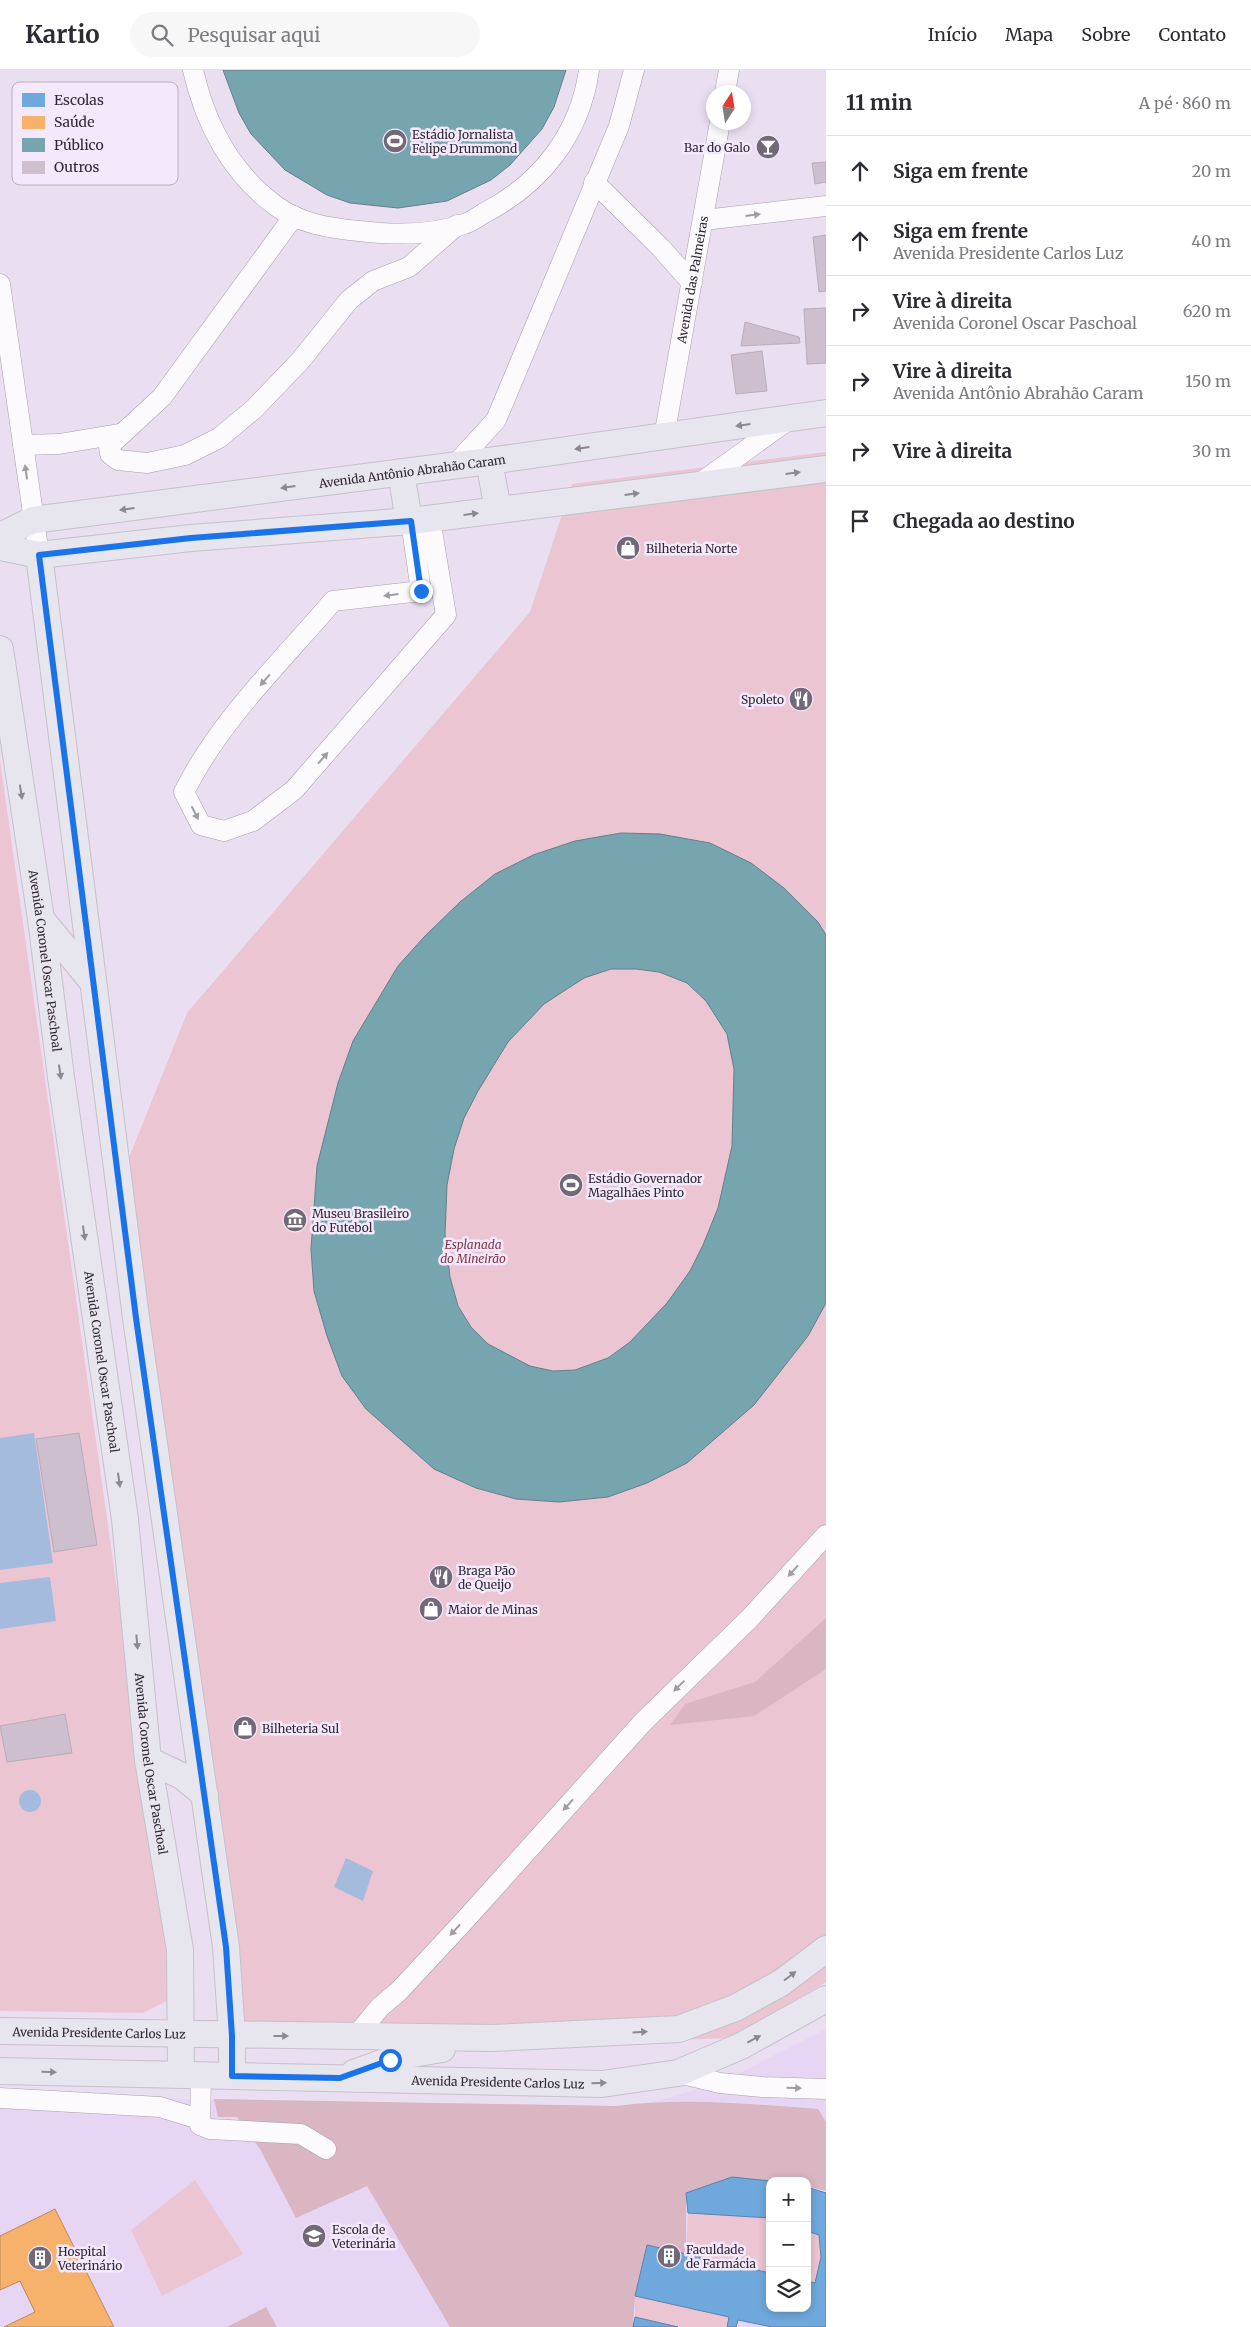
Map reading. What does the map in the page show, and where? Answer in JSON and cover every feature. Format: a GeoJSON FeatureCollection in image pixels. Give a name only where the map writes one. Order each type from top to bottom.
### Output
{"type":"FeatureCollection","features":[{"type":"Feature","properties":{"kind":"main road","name":"Avenida Antônio Abrahão Caram"},"geometry":{"type":"LineString","coordinates":[[0,536],[33,520],[489,461],[826,413]]}},
{"type":"Feature","properties":{"kind":"main road"},"geometry":{"type":"LineString","coordinates":[[489,461],[498,510]]}},
{"type":"Feature","properties":{"kind":"main road"},"geometry":{"type":"LineString","coordinates":[[0,547],[39,555],[191,538],[417,520],[826,469]]}},
{"type":"Feature","properties":{"kind":"main road"},"geometry":{"type":"LineString","coordinates":[[401,472],[417,520]]}},
{"type":"Feature","properties":{"kind":"main road"},"geometry":{"type":"LineString","coordinates":[[39,555],[92,981],[160,1484],[226,1947],[232,2036],[232,2076]]}},
{"type":"Feature","properties":{"kind":"main road","name":"Avenida Coronel Oscar Paschoal"},"geometry":{"type":"LineString","coordinates":[[0,649],[41,919],[125,1519],[148,1760],[180,1950],[190,2035],[191,2075]]}},
{"type":"Feature","properties":{"kind":"main road"},"geometry":{"type":"LineString","coordinates":[[41,919],[92,981]]}},
{"type":"Feature","properties":{"kind":"main road"},"geometry":{"type":"LineString","coordinates":[[125,1519],[160,1484]]}},
{"type":"Feature","properties":{"kind":"main road"},"geometry":{"type":"LineString","coordinates":[[148,1760],[182,1776],[205,1795]]}},
{"type":"Feature","properties":{"kind":"main road"},"geometry":{"type":"LineString","coordinates":[[340,2078],[409,2055],[508,2043],[539,2037],[679,2029],[711,2018],[773,1987],[826,1949]]}},
{"type":"Feature","properties":{"kind":"main road","name":"Avenida Presidente Carlos Luz"},"geometry":{"type":"LineString","coordinates":[[0,2071],[602,2084],[678,2073],[741,2046],[826,1999]]}},
{"type":"Feature","properties":{"kind":"main road","name":"Avenida Presidente Carlos Luz"},"geometry":{"type":"LineString","coordinates":[[0,2032],[232,2036],[539,2037]]}},
{"type":"Feature","properties":{"kind":"street"},"geometry":{"type":"LineString","coordinates":[[193,70],[213,130],[231,162],[276,206],[294,216],[323,227],[384,234],[428,232],[463,225],[509,201],[538,176],[564,143],[580,112],[589,70]]}},
{"type":"Feature","properties":{"kind":"street"},"geometry":{"type":"LineString","coordinates":[[455,465],[496,420],[619,126],[634,70]]}},
{"type":"Feature","properties":{"kind":"street"},"geometry":{"type":"LineString","coordinates":[[726,85],[729,70]]}},
{"type":"Feature","properties":{"kind":"street","name":"Avenida das Palmeiras"},"geometry":{"type":"LineString","coordinates":[[664,437],[719,130]]}},
{"type":"Feature","properties":{"kind":"street"},"geometry":{"type":"LineString","coordinates":[[594,182],[692,283]]}},
{"type":"Feature","properties":{"kind":"street"},"geometry":{"type":"LineString","coordinates":[[704,220],[826,206]]}},
{"type":"Feature","properties":{"kind":"street"},"geometry":{"type":"LineString","coordinates":[[294,216],[162,397],[119,434],[109,446],[110,454],[118,460],[148,463],[185,454],[219,438],[254,409],[300,361],[349,300],[373,281],[409,267],[457,225]]}},
{"type":"Feature","properties":{"kind":"street"},"geometry":{"type":"LineString","coordinates":[[0,284],[39,555]]}},
{"type":"Feature","properties":{"kind":"street"},"geometry":{"type":"LineString","coordinates":[[697,485],[791,418]]}},
{"type":"Feature","properties":{"kind":"street"},"geometry":{"type":"LineString","coordinates":[[23,445],[59,444],[119,434]]}},
{"type":"Feature","properties":{"kind":"street"},"geometry":{"type":"LineString","coordinates":[[417,520],[446,615],[294,790],[253,821],[224,831],[201,825],[184,792],[197,766],[223,729],[333,602],[421,591],[417,520]]}},
{"type":"Feature","properties":{"kind":"street"},"geometry":{"type":"LineString","coordinates":[[356,2036],[380,2007],[399,1991],[465,1920],[643,1722],[749,1619],[826,1535]]}},
{"type":"Feature","properties":{"kind":"street"},"geometry":{"type":"LineString","coordinates":[[678,2073],[720,2083],[762,2087],[826,2089]]}},
{"type":"Feature","properties":{"kind":"street"},"geometry":{"type":"LineString","coordinates":[[191,2075],[200,2124],[210,2129],[301,2134],[326,2149]]}},
{"type":"Feature","properties":{"kind":"street"},"geometry":{"type":"LineString","coordinates":[[0,2098],[160,2107],[199,2119]]}},
{"type":"Feature","properties":{"kind":"shaded area"},"geometry":{"type":"Polygon","coordinates":[[[826,1618],[826,1669],[754,1716],[670,1725],[685,1704],[755,1682],[826,1618]]]}},
{"type":"Feature","properties":{"kind":"shaded area"},"geometry":{"type":"Polygon","coordinates":[[[826,2029],[826,2327],[0,2327],[0,2091],[201,2100],[616,2106],[656,2101],[720,2083],[826,2029]]]}},
{"type":"Feature","properties":{"kind":"shaded area"},"geometry":{"type":"Polygon","coordinates":[[[214,2099],[616,2106],[641,2103],[692,2102],[742,2103],[818,2109],[826,2122],[826,2191],[811,2187],[811,2177],[766,2177],[766,2182],[686,2193],[686,2254],[647,2246],[635,2296],[633,2327],[450,2327],[367,2186],[296,2218],[260,2149],[237,2117],[218,2117],[214,2099]]]}},
{"type":"Feature","properties":{"kind":"shaded area"},"geometry":{"type":"Polygon","coordinates":[[[266,2307],[277,2327],[227,2327],[266,2307]]]}},
{"type":"Feature","properties":{"kind":"green space","name":"Esplanada do Mineirão"},"geometry":{"type":"Polygon","coordinates":[[[826,452],[826,1982],[731,2038],[445,2048],[238,2044],[152,1478],[108,1210],[187,1013],[530,612],[572,484],[826,452]]]}},
{"type":"Feature","properties":{"kind":"green space"},"geometry":{"type":"Polygon","coordinates":[[[0,760],[171,1972],[171,1999],[143,2013],[0,2011],[0,760]]]}},
{"type":"Feature","properties":{"kind":"green space"},"geometry":{"type":"Polygon","coordinates":[[[195,2180],[243,2254],[162,2296],[131,2230],[195,2180]]]}},
{"type":"Feature","properties":{"kind":"green space"},"geometry":{"type":"Polygon","coordinates":[[[688,2213],[766,2218],[766,2272],[686,2254],[688,2213]]]}},
{"type":"Feature","properties":{"kind":"green space"},"geometry":{"type":"Polygon","coordinates":[[[811,2232],[819,2235],[821,2257],[815,2283],[811,2282],[811,2232]]]}},
{"type":"Feature","properties":{"kind":"green space"},"geometry":{"type":"Polygon","coordinates":[[[635,2296],[729,2317],[727,2327],[678,2327],[635,2317],[635,2296]]]}},
{"type":"Feature","properties":{"kind":"water"},"geometry":{"type":"Polygon","coordinates":[[[34,1433],[53,1563],[0,1570],[0,1438],[34,1433]]]}},
{"type":"Feature","properties":{"kind":"water"},"geometry":{"type":"Polygon","coordinates":[[[50,1577],[56,1621],[0,1629],[0,1583],[50,1577]]]}},
{"type":"Feature","properties":{"kind":"water"},"geometry":{"type":"Polygon","coordinates":[[[30,1790],[38,1793],[41,1801],[38,1809],[30,1812],[22,1809],[19,1801],[22,1793],[30,1790]]]}},
{"type":"Feature","properties":{"kind":"water"},"geometry":{"type":"Polygon","coordinates":[[[346,1858],[373,1871],[363,1901],[334,1887],[346,1858]]]}},
{"type":"Feature","properties":{"kind":"building: Escolas","name":"Faculdade de Farmácia"},"geometry":{"type":"Polygon","coordinates":[[[732,2177],[766,2181],[766,2218],[688,2213],[686,2193],[732,2177]]]}},
{"type":"Feature","properties":{"kind":"building: Escolas","name":"Faculdade de Farmácia"},"geometry":{"type":"Polygon","coordinates":[[[811,2188],[826,2193],[826,2327],[772,2327],[738,2320],[736,2327],[727,2327],[729,2317],[635,2296],[647,2245],[766,2272],[766,2312],[811,2312],[811,2282],[815,2283],[821,2257],[819,2235],[811,2232],[811,2188]]]}},
{"type":"Feature","properties":{"kind":"building: Escolas"},"geometry":{"type":"Polygon","coordinates":[[[635,2317],[678,2327],[633,2327],[635,2317]]]}},
{"type":"Feature","properties":{"kind":"building: Saúde","name":"Hospital Veterinário"},"geometry":{"type":"Polygon","coordinates":[[[55,2209],[114,2327],[4,2327],[35,2312],[20,2281],[0,2290],[0,2236],[55,2209]]]}},
{"type":"Feature","properties":{"kind":"building: Público","name":"Estádio Jornalista Felipe Drummond"},"geometry":{"type":"Polygon","coordinates":[[[223,70],[566,70],[554,107],[542,129],[510,165],[491,180],[447,201],[398,208],[350,203],[327,195],[285,170],[251,134],[239,113],[223,70]]]}},
{"type":"Feature","properties":{"kind":"building: Público","name":"Estádio Governador Magalhães Pinto"},"geometry":{"type":"Polygon","coordinates":[[[621,833],[660,834],[710,843],[751,863],[784,888],[818,922],[826,935],[826,1303],[808,1336],[754,1405],[687,1463],[647,1483],[608,1497],[559,1502],[516,1499],[476,1488],[434,1469],[366,1409],[342,1376],[327,1336],[314,1291],[311,1249],[317,1166],[338,1083],[353,1041],[398,966],[424,937],[460,902],[495,874],[533,855],[575,841],[621,833]],[[611,969],[584,978],[544,1004],[508,1042],[464,1118],[454,1149],[447,1185],[445,1234],[450,1277],[458,1306],[471,1327],[488,1344],[530,1366],[553,1371],[575,1370],[608,1358],[630,1342],[667,1303],[690,1271],[718,1208],[732,1146],[734,1069],[727,1034],[706,1001],[687,983],[659,972],[636,969],[611,969]]]}},
{"type":"Feature","properties":{"kind":"building: Outros"},"geometry":{"type":"Polygon","coordinates":[[[826,162],[826,182],[815,184],[812,163],[826,162]]]}},
{"type":"Feature","properties":{"kind":"building: Outros"},"geometry":{"type":"Polygon","coordinates":[[[826,235],[826,291],[819,292],[813,237],[826,235]]]}},
{"type":"Feature","properties":{"kind":"building: Outros"},"geometry":{"type":"Polygon","coordinates":[[[826,308],[826,363],[807,364],[804,309],[826,308]]]}},
{"type":"Feature","properties":{"kind":"building: Outros"},"geometry":{"type":"Polygon","coordinates":[[[745,322],[799,337],[800,343],[741,346],[745,322]]]}},
{"type":"Feature","properties":{"kind":"building: Outros"},"geometry":{"type":"Polygon","coordinates":[[[762,351],[767,391],[736,394],[731,355],[762,351]]]}},
{"type":"Feature","properties":{"kind":"building: Outros"},"geometry":{"type":"Polygon","coordinates":[[[79,1433],[97,1545],[54,1552],[36,1439],[79,1433]]]}},
{"type":"Feature","properties":{"kind":"building: Outros"},"geometry":{"type":"Polygon","coordinates":[[[65,1714],[72,1753],[7,1762],[0,1726],[65,1714]]]}},
{"type":"Feature","properties":{"kind":"place","name":"Estádio Jornalista Felipe Drummond"},"geometry":{"type":"Point","coordinates":[395,141]}},
{"type":"Feature","properties":{"kind":"place","name":"Bar do Galo"},"geometry":{"type":"Point","coordinates":[768,147]}},
{"type":"Feature","properties":{"kind":"place","name":"Bilheteria Norte"},"geometry":{"type":"Point","coordinates":[628,548]}},
{"type":"Feature","properties":{"kind":"place","name":"Spoleto"},"geometry":{"type":"Point","coordinates":[801,699]}},
{"type":"Feature","properties":{"kind":"place","name":"Estádio Governador Magalhães Pinto"},"geometry":{"type":"Point","coordinates":[571,1185]}},
{"type":"Feature","properties":{"kind":"place","name":"Museu Brasileiro do Futebol"},"geometry":{"type":"Point","coordinates":[295,1220]}},
{"type":"Feature","properties":{"kind":"place","name":"Braga Pão de Queijo"},"geometry":{"type":"Point","coordinates":[441,1577]}},
{"type":"Feature","properties":{"kind":"place","name":"Maior de Minas"},"geometry":{"type":"Point","coordinates":[431,1609]}},
{"type":"Feature","properties":{"kind":"place","name":"Bilheteria Sul"},"geometry":{"type":"Point","coordinates":[245,1728]}},
{"type":"Feature","properties":{"kind":"place","name":"Escola de Veterinária"},"geometry":{"type":"Point","coordinates":[314,2236]}},
{"type":"Feature","properties":{"kind":"place","name":"Faculdade de Farmácia"},"geometry":{"type":"Point","coordinates":[669,2256]}},
{"type":"Feature","properties":{"kind":"place","name":"Hospital Veterinário"},"geometry":{"type":"Point","coordinates":[40,2258]}},
{"type":"Feature","properties":{"kind":"route"},"geometry":{"type":"LineString","coordinates":[[390,2060],[340,2078],[232,2076],[232,2036],[226,1947],[136,1318],[39,555],[191,538],[411,521],[421,591]]}}]}
